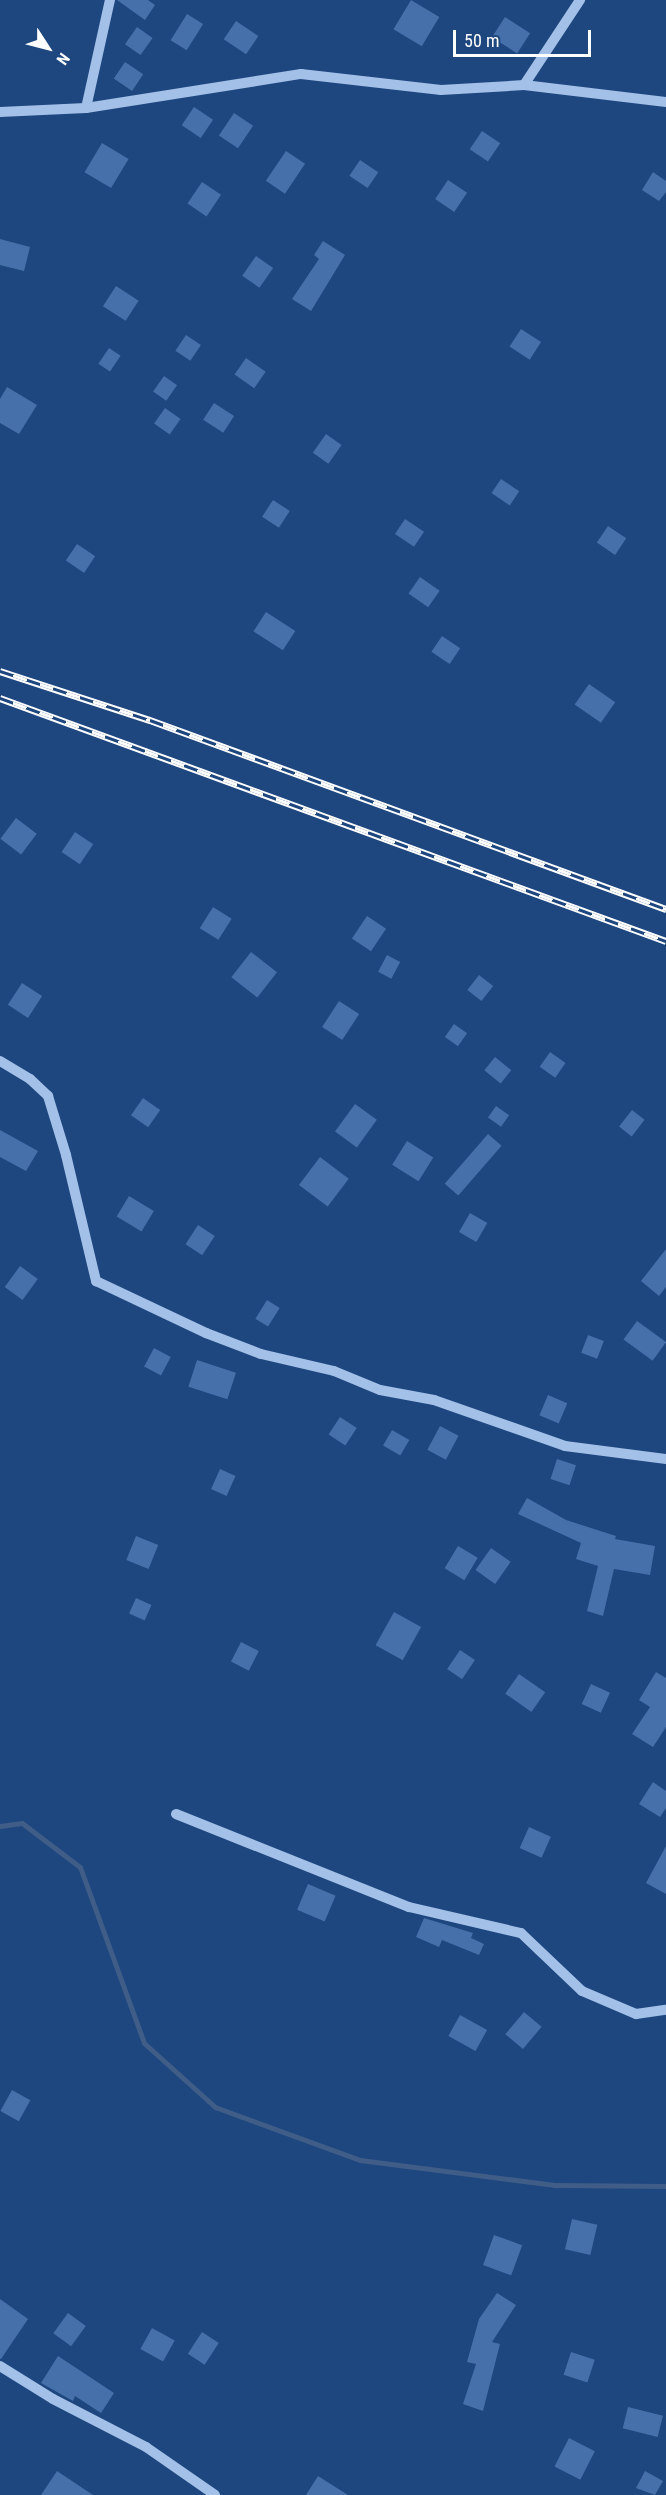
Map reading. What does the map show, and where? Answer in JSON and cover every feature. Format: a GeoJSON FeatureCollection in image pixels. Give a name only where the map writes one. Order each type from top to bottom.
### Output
{"type":"FeatureCollection","features":[{"type":"Feature","properties":{"kind":"street"},"geometry":{"type":"LineString","coordinates":[[86,108],[110,0]]}},
{"type":"Feature","properties":{"kind":"street"},"geometry":{"type":"LineString","coordinates":[[524,85],[580,0]]}},
{"type":"Feature","properties":{"kind":"street"},"geometry":{"type":"LineString","coordinates":[[0,112],[86,108],[301,74],[441,90],[524,85],[666,102]]}},
{"type":"Feature","properties":{"kind":"street"},"geometry":{"type":"LineString","coordinates":[[0,1061],[30,1079],[48,1096],[66,1155],[96,1281],[196,1329],[261,1354],[333,1371],[380,1390],[434,1400],[565,1446],[666,1459]]}},
{"type":"Feature","properties":{"kind":"street"},"geometry":{"type":"LineString","coordinates":[[176,1814],[410,1907],[521,1933],[582,1991],[636,2014],[666,2010]]}},
{"type":"Feature","properties":{"kind":"street"},"geometry":{"type":"LineString","coordinates":[[0,2366],[53,2399],[146,2447],[215,2495]]}},
{"type":"Feature","properties":{"kind":"building"},"geometry":{"type":"Polygon","coordinates":[[[117,0],[148,0],[155,5],[145,20],[117,0]]]}},
{"type":"Feature","properties":{"kind":"building"},"geometry":{"type":"Polygon","coordinates":[[[411,0],[439,17],[422,46],[393,29],[411,0]]]}},
{"type":"Feature","properties":{"kind":"building"},"geometry":{"type":"Polygon","coordinates":[[[187,14],[203,24],[187,50],[171,40],[187,14]]]}},
{"type":"Feature","properties":{"kind":"building"},"geometry":{"type":"Polygon","coordinates":[[[505,17],[530,33],[517,53],[492,37],[505,17]]]}},
{"type":"Feature","properties":{"kind":"building"},"geometry":{"type":"Polygon","coordinates":[[[236,21],[258,36],[246,54],[224,39],[236,21]]]}},
{"type":"Feature","properties":{"kind":"building"},"geometry":{"type":"Polygon","coordinates":[[[137,27],[153,38],[141,55],[125,44],[137,27]]]}},
{"type":"Feature","properties":{"kind":"building"},"geometry":{"type":"Polygon","coordinates":[[[125,62],[143,74],[132,91],[114,79],[125,62]]]}},
{"type":"Feature","properties":{"kind":"building"},"geometry":{"type":"Polygon","coordinates":[[[194,107],[213,120],[201,138],[182,125],[194,107]]]}},
{"type":"Feature","properties":{"kind":"building"},"geometry":{"type":"Polygon","coordinates":[[[234,113],[253,126],[238,148],[219,135],[234,113]]]}},
{"type":"Feature","properties":{"kind":"building"},"geometry":{"type":"Polygon","coordinates":[[[482,131],[500,143],[488,162],[470,149],[482,131]]]}},
{"type":"Feature","properties":{"kind":"building"},"geometry":{"type":"Polygon","coordinates":[[[102,143],[129,159],[111,188],[84,172],[102,143]]]}},
{"type":"Feature","properties":{"kind":"building"},"geometry":{"type":"Polygon","coordinates":[[[286,151],[305,164],[285,194],[266,181],[286,151]]]}},
{"type":"Feature","properties":{"kind":"building"},"geometry":{"type":"Polygon","coordinates":[[[360,160],[378,172],[368,188],[349,176],[360,160]]]}},
{"type":"Feature","properties":{"kind":"building"},"geometry":{"type":"Polygon","coordinates":[[[653,172],[666,181],[666,192],[659,201],[642,190],[653,172]]]}},
{"type":"Feature","properties":{"kind":"building"},"geometry":{"type":"Polygon","coordinates":[[[448,180],[467,193],[454,212],[435,199],[448,180]]]}},
{"type":"Feature","properties":{"kind":"building"},"geometry":{"type":"Polygon","coordinates":[[[202,182],[221,195],[207,216],[187,204],[202,182]]]}},
{"type":"Feature","properties":{"kind":"building"},"geometry":{"type":"Polygon","coordinates":[[[0,239],[30,247],[24,271],[0,265],[0,239]]]}},
{"type":"Feature","properties":{"kind":"building"},"geometry":{"type":"Polygon","coordinates":[[[323,241],[345,255],[311,311],[292,299],[319,259],[314,255],[323,241]]]}},
{"type":"Feature","properties":{"kind":"building"},"geometry":{"type":"Polygon","coordinates":[[[256,256],[273,268],[259,288],[242,276],[256,256]]]}},
{"type":"Feature","properties":{"kind":"building"},"geometry":{"type":"Polygon","coordinates":[[[116,286],[139,301],[126,321],[103,306],[116,286]]]}},
{"type":"Feature","properties":{"kind":"building"},"geometry":{"type":"Polygon","coordinates":[[[521,329],[541,342],[530,360],[510,347],[521,329]]]}},
{"type":"Feature","properties":{"kind":"building"},"geometry":{"type":"Polygon","coordinates":[[[186,335],[201,345],[190,361],[175,351],[186,335]]]}},
{"type":"Feature","properties":{"kind":"building"},"geometry":{"type":"Polygon","coordinates":[[[109,348],[121,356],[110,372],[98,364],[109,348]]]}},
{"type":"Feature","properties":{"kind":"building"},"geometry":{"type":"Polygon","coordinates":[[[246,358],[266,372],[254,388],[235,374],[246,358]]]}},
{"type":"Feature","properties":{"kind":"building"},"geometry":{"type":"Polygon","coordinates":[[[164,376],[177,385],[166,401],[153,392],[164,376]]]}},
{"type":"Feature","properties":{"kind":"building"},"geometry":{"type":"Polygon","coordinates":[[[7,387],[37,405],[19,434],[0,423],[0,399],[7,387]]]}},
{"type":"Feature","properties":{"kind":"building"},"geometry":{"type":"Polygon","coordinates":[[[214,403],[234,416],[223,433],[203,420],[214,403]]]}},
{"type":"Feature","properties":{"kind":"building"},"geometry":{"type":"Polygon","coordinates":[[[165,408],[181,419],[170,434],[154,424],[165,408]]]}},
{"type":"Feature","properties":{"kind":"building"},"geometry":{"type":"Polygon","coordinates":[[[326,434],[342,445],[328,464],[313,453],[326,434]]]}},
{"type":"Feature","properties":{"kind":"building"},"geometry":{"type":"Polygon","coordinates":[[[501,479],[519,491],[510,505],[491,493],[501,479]]]}},
{"type":"Feature","properties":{"kind":"building"},"geometry":{"type":"Polygon","coordinates":[[[273,500],[290,511],[279,528],[262,517],[273,500]]]}},
{"type":"Feature","properties":{"kind":"building"},"geometry":{"type":"Polygon","coordinates":[[[405,519],[424,532],[414,547],[395,534],[405,519]]]}},
{"type":"Feature","properties":{"kind":"building"},"geometry":{"type":"Polygon","coordinates":[[[608,526],[626,538],[615,555],[597,543],[608,526]]]}},
{"type":"Feature","properties":{"kind":"building"},"geometry":{"type":"Polygon","coordinates":[[[77,544],[95,556],[84,573],[66,561],[77,544]]]}},
{"type":"Feature","properties":{"kind":"building"},"geometry":{"type":"Polygon","coordinates":[[[420,577],[440,591],[428,607],[409,593],[420,577]]]}},
{"type":"Feature","properties":{"kind":"building"},"geometry":{"type":"Polygon","coordinates":[[[266,612],[295,631],[283,650],[253,631],[266,612]]]}},
{"type":"Feature","properties":{"kind":"building"},"geometry":{"type":"Polygon","coordinates":[[[442,636],[460,648],[450,664],[431,652],[442,636]]]}},
{"type":"Feature","properties":{"kind":"building"},"geometry":{"type":"Polygon","coordinates":[[[589,684],[615,702],[601,723],[575,704],[589,684]]]}},
{"type":"Feature","properties":{"kind":"building"},"geometry":{"type":"Polygon","coordinates":[[[16,818],[37,834],[21,854],[0,839],[16,818]]]}},
{"type":"Feature","properties":{"kind":"building"},"geometry":{"type":"Polygon","coordinates":[[[75,832],[93,844],[80,864],[62,852],[75,832]]]}},
{"type":"Feature","properties":{"kind":"building"},"geometry":{"type":"Polygon","coordinates":[[[213,907],[232,919],[218,940],[200,928],[213,907]]]}},
{"type":"Feature","properties":{"kind":"building"},"geometry":{"type":"Polygon","coordinates":[[[367,916],[386,929],[371,951],[352,938],[367,916]]]}},
{"type":"Feature","properties":{"kind":"building"},"geometry":{"type":"Polygon","coordinates":[[[251,952],[277,972],[257,998],[231,977],[251,952]]]}},
{"type":"Feature","properties":{"kind":"building"},"geometry":{"type":"Polygon","coordinates":[[[387,955],[400,962],[391,979],[378,972],[387,955]]]}},
{"type":"Feature","properties":{"kind":"building"},"geometry":{"type":"Polygon","coordinates":[[[479,975],[493,986],[481,1001],[467,990],[479,975]]]}},
{"type":"Feature","properties":{"kind":"building"},"geometry":{"type":"Polygon","coordinates":[[[22,983],[42,996],[28,1018],[8,1005],[22,983]]]}},
{"type":"Feature","properties":{"kind":"building"},"geometry":{"type":"Polygon","coordinates":[[[339,1001],[359,1014],[342,1040],[322,1027],[339,1001]]]}},
{"type":"Feature","properties":{"kind":"building"},"geometry":{"type":"Polygon","coordinates":[[[454,1024],[467,1033],[458,1046],[445,1037],[454,1024]]]}},
{"type":"Feature","properties":{"kind":"building"},"geometry":{"type":"Polygon","coordinates":[[[550,1052],[566,1063],[555,1078],[540,1067],[550,1052]]]}},
{"type":"Feature","properties":{"kind":"building"},"geometry":{"type":"Polygon","coordinates":[[[495,1057],[511,1070],[501,1083],[484,1070],[495,1057]]]}},
{"type":"Feature","properties":{"kind":"building"},"geometry":{"type":"Polygon","coordinates":[[[143,1098],[160,1110],[148,1127],[131,1115],[143,1098]]]}},
{"type":"Feature","properties":{"kind":"building"},"geometry":{"type":"Polygon","coordinates":[[[355,1104],[377,1120],[357,1147],[335,1132],[355,1104]]]}},
{"type":"Feature","properties":{"kind":"building"},"geometry":{"type":"Polygon","coordinates":[[[496,1106],[509,1115],[501,1127],[488,1117],[496,1106]]]}},
{"type":"Feature","properties":{"kind":"building"},"geometry":{"type":"Polygon","coordinates":[[[632,1110],[645,1120],[632,1136],[619,1127],[632,1110]]]}},
{"type":"Feature","properties":{"kind":"building"},"geometry":{"type":"Polygon","coordinates":[[[0,1130],[38,1151],[26,1171],[0,1157],[0,1130]]]}},
{"type":"Feature","properties":{"kind":"building"},"geometry":{"type":"Polygon","coordinates":[[[488,1134],[502,1146],[458,1196],[445,1184],[488,1134]]]}},
{"type":"Feature","properties":{"kind":"building"},"geometry":{"type":"Polygon","coordinates":[[[407,1141],[433,1157],[418,1181],[392,1165],[407,1141]]]}},
{"type":"Feature","properties":{"kind":"building"},"geometry":{"type":"Polygon","coordinates":[[[320,1157],[349,1179],[328,1207],[299,1185],[320,1157]]]}},
{"type":"Feature","properties":{"kind":"building"},"geometry":{"type":"Polygon","coordinates":[[[129,1196],[154,1211],[141,1232],[117,1217],[129,1196]]]}},
{"type":"Feature","properties":{"kind":"building"},"geometry":{"type":"Polygon","coordinates":[[[470,1213],[487,1223],[476,1242],[459,1232],[470,1213]]]}},
{"type":"Feature","properties":{"kind":"building"},"geometry":{"type":"Polygon","coordinates":[[[198,1225],[215,1236],[202,1255],[185,1244],[198,1225]]]}},
{"type":"Feature","properties":{"kind":"building"},"geometry":{"type":"Polygon","coordinates":[[[666,1249],[666,1287],[659,1296],[641,1281],[666,1249]]]}},
{"type":"Feature","properties":{"kind":"building"},"geometry":{"type":"Polygon","coordinates":[[[20,1266],[38,1279],[23,1300],[5,1287],[20,1266]]]}},
{"type":"Feature","properties":{"kind":"building"},"geometry":{"type":"Polygon","coordinates":[[[267,1300],[280,1308],[268,1327],[255,1319],[267,1300]]]}},
{"type":"Feature","properties":{"kind":"building"},"geometry":{"type":"Polygon","coordinates":[[[637,1321],[666,1342],[653,1361],[623,1340],[637,1321]]]}},
{"type":"Feature","properties":{"kind":"building"},"geometry":{"type":"Polygon","coordinates":[[[588,1335],[604,1341],[597,1359],[581,1353],[588,1335]]]}},
{"type":"Feature","properties":{"kind":"building"},"geometry":{"type":"Polygon","coordinates":[[[154,1348],[171,1357],[161,1375],[144,1367],[154,1348]]]}},
{"type":"Feature","properties":{"kind":"building"},"geometry":{"type":"Polygon","coordinates":[[[197,1360],[236,1373],[227,1399],[188,1387],[197,1360]]]}},
{"type":"Feature","properties":{"kind":"building"},"geometry":{"type":"Polygon","coordinates":[[[548,1395],[567,1403],[559,1423],[539,1415],[548,1395]]]}},
{"type":"Feature","properties":{"kind":"building"},"geometry":{"type":"Polygon","coordinates":[[[340,1417],[357,1428],[345,1446],[329,1435],[340,1417]]]}},
{"type":"Feature","properties":{"kind":"building"},"geometry":{"type":"Polygon","coordinates":[[[440,1426],[459,1436],[446,1460],[427,1450],[440,1426]]]}},
{"type":"Feature","properties":{"kind":"building"},"geometry":{"type":"Polygon","coordinates":[[[392,1430],[409,1440],[400,1456],[383,1446],[392,1430]]]}},
{"type":"Feature","properties":{"kind":"building"},"geometry":{"type":"Polygon","coordinates":[[[557,1459],[576,1465],[570,1485],[551,1479],[557,1459]]]}},
{"type":"Feature","properties":{"kind":"building"},"geometry":{"type":"Polygon","coordinates":[[[220,1469],[236,1476],[227,1496],[211,1489],[220,1469]]]}},
{"type":"Feature","properties":{"kind":"building"},"geometry":{"type":"Polygon","coordinates":[[[527,1498],[566,1520],[616,1536],[615,1539],[655,1546],[650,1575],[614,1569],[603,1616],[587,1611],[598,1566],[576,1559],[581,1543],[518,1514],[527,1498]]]}},
{"type":"Feature","properties":{"kind":"building"},"geometry":{"type":"Polygon","coordinates":[[[136,1536],[158,1545],[149,1569],[126,1560],[136,1536]]]}},
{"type":"Feature","properties":{"kind":"building"},"geometry":{"type":"Polygon","coordinates":[[[458,1546],[478,1558],[464,1580],[445,1568],[458,1546]]]}},
{"type":"Feature","properties":{"kind":"building"},"geometry":{"type":"Polygon","coordinates":[[[491,1548],[511,1562],[495,1584],[476,1570],[491,1548]]]}},
{"type":"Feature","properties":{"kind":"building"},"geometry":{"type":"Polygon","coordinates":[[[136,1598],[152,1605],[145,1620],[129,1614],[136,1598]]]}},
{"type":"Feature","properties":{"kind":"building"},"geometry":{"type":"Polygon","coordinates":[[[394,1612],[421,1627],[403,1660],[376,1645],[394,1612]]]}},
{"type":"Feature","properties":{"kind":"building"},"geometry":{"type":"Polygon","coordinates":[[[241,1642],[259,1651],[249,1671],[231,1662],[241,1642]]]}},
{"type":"Feature","properties":{"kind":"building"},"geometry":{"type":"Polygon","coordinates":[[[460,1650],[475,1660],[462,1679],[447,1669],[460,1650]]]}},
{"type":"Feature","properties":{"kind":"building"},"geometry":{"type":"Polygon","coordinates":[[[656,1672],[666,1678],[666,1727],[653,1747],[632,1734],[650,1707],[639,1700],[656,1672]]]}},
{"type":"Feature","properties":{"kind":"building"},"geometry":{"type":"Polygon","coordinates":[[[519,1674],[545,1692],[531,1712],[505,1694],[519,1674]]]}},
{"type":"Feature","properties":{"kind":"building"},"geometry":{"type":"Polygon","coordinates":[[[591,1684],[610,1693],[601,1713],[582,1704],[591,1684]]]}},
{"type":"Feature","properties":{"kind":"building"},"geometry":{"type":"Polygon","coordinates":[[[653,1782],[666,1791],[666,1808],[660,1817],[639,1804],[653,1782]]]}},
{"type":"Feature","properties":{"kind":"building"},"geometry":{"type":"Polygon","coordinates":[[[529,1827],[551,1837],[542,1858],[520,1848],[529,1827]]]}},
{"type":"Feature","properties":{"kind":"building"},"geometry":{"type":"Polygon","coordinates":[[[666,1846],[666,1894],[646,1883],[666,1846]]]}},
{"type":"Feature","properties":{"kind":"building"},"geometry":{"type":"Polygon","coordinates":[[[308,1884],[336,1896],[325,1921],[297,1910],[308,1884]]]}},
{"type":"Feature","properties":{"kind":"building"},"geometry":{"type":"Polygon","coordinates":[[[424,1918],[473,1933],[471,1938],[484,1944],[479,1955],[442,1940],[439,1947],[416,1937],[424,1918]]]}},
{"type":"Feature","properties":{"kind":"building"},"geometry":{"type":"Polygon","coordinates":[[[524,2012],[542,2027],[523,2049],[505,2034],[524,2012]]]}},
{"type":"Feature","properties":{"kind":"building"},"geometry":{"type":"Polygon","coordinates":[[[460,2015],[487,2030],[475,2051],[448,2036],[460,2015]]]}},
{"type":"Feature","properties":{"kind":"building"},"geometry":{"type":"Polygon","coordinates":[[[12,2090],[30,2100],[19,2121],[0,2111],[12,2090]]]}},
{"type":"Feature","properties":{"kind":"building"},"geometry":{"type":"Polygon","coordinates":[[[572,2219],[597,2225],[590,2255],[565,2249],[572,2219]]]}},
{"type":"Feature","properties":{"kind":"building"},"geometry":{"type":"Polygon","coordinates":[[[494,2235],[522,2245],[511,2275],[483,2265],[494,2235]]]}},
{"type":"Feature","properties":{"kind":"building"},"geometry":{"type":"Polygon","coordinates":[[[497,2293],[516,2305],[492,2342],[500,2344],[483,2411],[463,2404],[476,2364],[467,2362],[479,2319],[497,2293]]]}},
{"type":"Feature","properties":{"kind":"building"},"geometry":{"type":"Polygon","coordinates":[[[0,2299],[28,2319],[1,2359],[0,2359],[0,2299]]]}},
{"type":"Feature","properties":{"kind":"building"},"geometry":{"type":"Polygon","coordinates":[[[68,2313],[86,2326],[71,2346],[53,2333],[68,2313]]]}},
{"type":"Feature","properties":{"kind":"building"},"geometry":{"type":"Polygon","coordinates":[[[152,2328],[175,2341],[163,2362],[140,2349],[152,2328]]]}},
{"type":"Feature","properties":{"kind":"building"},"geometry":{"type":"Polygon","coordinates":[[[202,2332],[219,2343],[205,2365],[188,2354],[202,2332]]]}},
{"type":"Feature","properties":{"kind":"building"},"geometry":{"type":"Polygon","coordinates":[[[571,2352],[595,2360],[587,2383],[564,2375],[571,2352]]]}},
{"type":"Feature","properties":{"kind":"building"},"geometry":{"type":"Polygon","coordinates":[[[58,2356],[114,2393],[101,2413],[75,2396],[73,2401],[41,2383],[58,2356]]]}},
{"type":"Feature","properties":{"kind":"building"},"geometry":{"type":"Polygon","coordinates":[[[628,2407],[663,2416],[658,2437],[623,2428],[628,2407]]]}},
{"type":"Feature","properties":{"kind":"building"},"geometry":{"type":"Polygon","coordinates":[[[569,2438],[595,2451],[580,2480],[554,2467],[569,2438]]]}},
{"type":"Feature","properties":{"kind":"building"},"geometry":{"type":"Polygon","coordinates":[[[57,2471],[93,2495],[41,2495],[57,2471]]]}},
{"type":"Feature","properties":{"kind":"building"},"geometry":{"type":"Polygon","coordinates":[[[645,2471],[663,2481],[655,2495],[636,2488],[645,2471]]]}},
{"type":"Feature","properties":{"kind":"building"},"geometry":{"type":"Polygon","coordinates":[[[318,2476],[348,2495],[306,2495],[318,2476]]]}},
{"type":"Feature","properties":{"kind":"waterway"},"geometry":{"type":"LineString","coordinates":[[0,1826],[22,1823],[80,1867],[144,2043],[215,2107],[360,2160],[556,2185],[666,2186]]}},
{"type":"Feature","properties":{"kind":"railway"},"geometry":{"type":"LineString","coordinates":[[0,671],[150,720],[666,909]]}},
{"type":"Feature","properties":{"kind":"railway"},"geometry":{"type":"LineString","coordinates":[[0,698],[666,941]]}}]}
